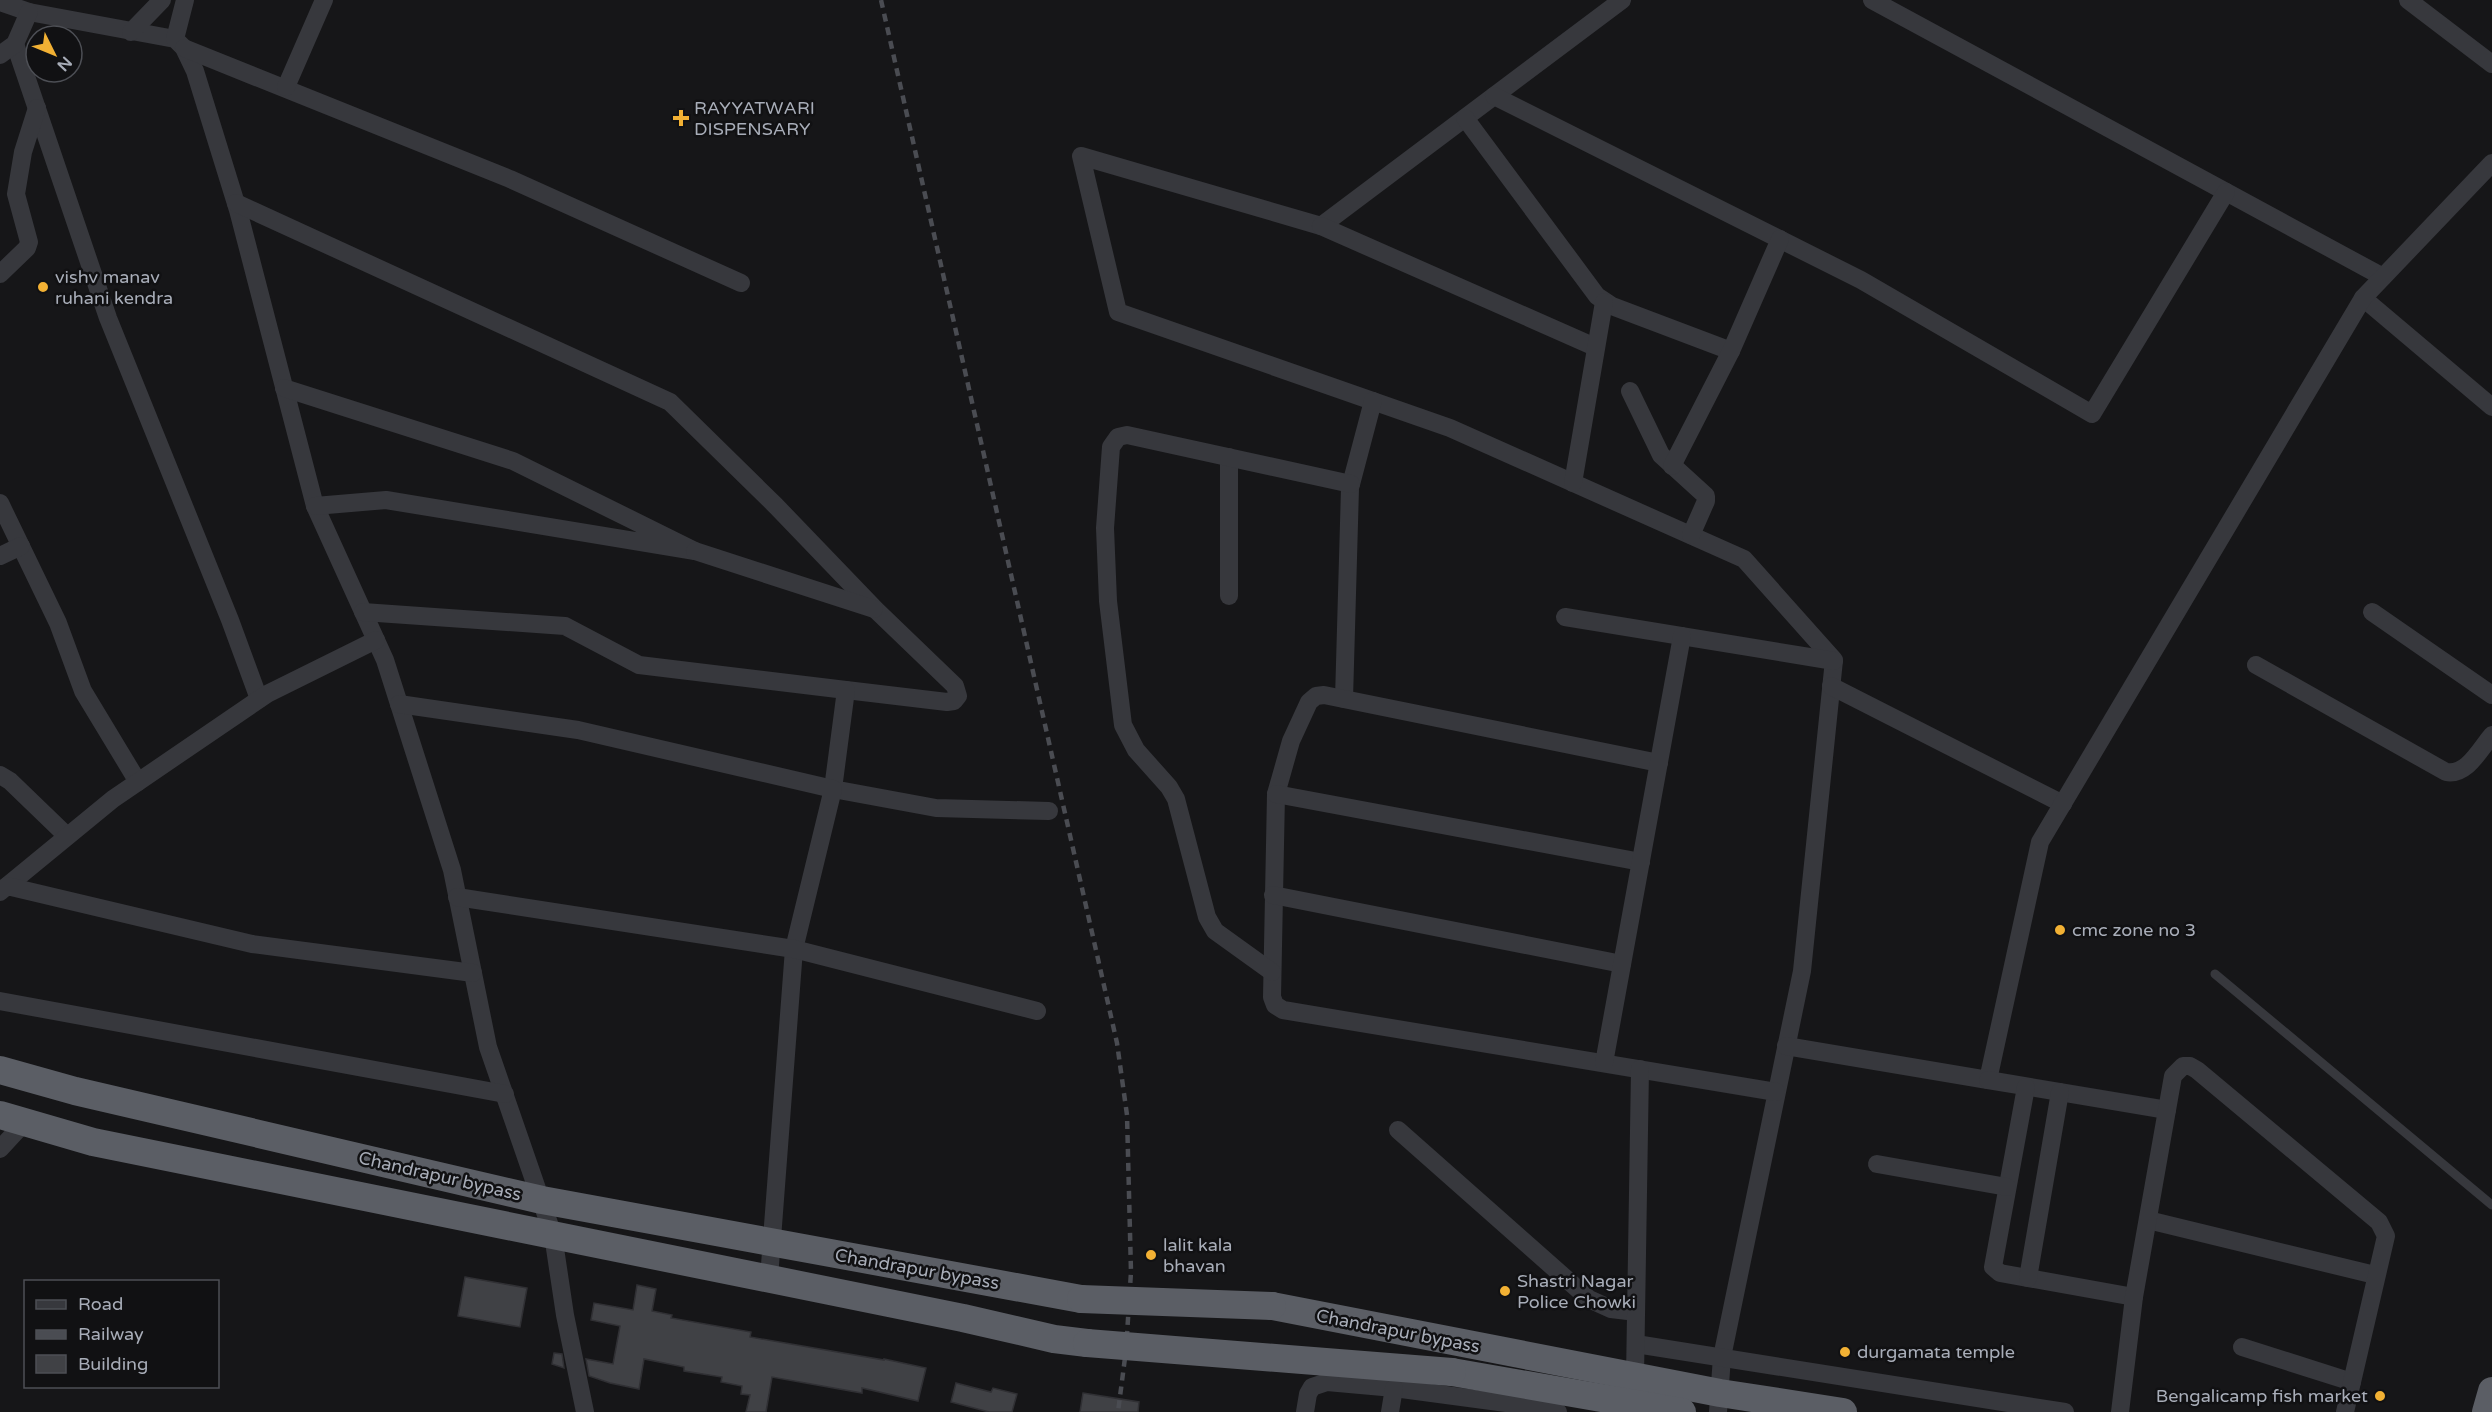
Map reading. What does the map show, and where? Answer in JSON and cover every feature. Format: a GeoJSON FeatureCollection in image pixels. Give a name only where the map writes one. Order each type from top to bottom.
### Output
{"type":"FeatureCollection","features":[{"type":"Feature","properties":{"kind":"highway","name":"Chandrapur bypass"},"geometry":{"type":"LineString","coordinates":[[0,1070],[75,1091],[542,1200],[1082,1299],[1272,1306],[1635,1377],[1719,1402],[1843,1412]]}},
{"type":"Feature","properties":{"kind":"highway","name":"Chandrapur bypass"},"geometry":{"type":"LineString","coordinates":[[12,1119],[93,1142],[769,1278],[1054,1339],[1452,1372],[1682,1412]]}},
{"type":"Feature","properties":{"kind":"highway"},"geometry":{"type":"LineString","coordinates":[[2486,1412],[2492,1391]]}},
{"type":"Feature","properties":{"kind":"street"},"geometry":{"type":"LineString","coordinates":[[131,32],[162,0]]}},
{"type":"Feature","properties":{"kind":"street"},"geometry":{"type":"LineString","coordinates":[[185,0],[180,43],[195,71],[236,203],[315,506],[376,640],[452,870],[488,1047],[553,1235],[565,1315],[585,1412]]}},
{"type":"Feature","properties":{"kind":"street"},"geometry":{"type":"LineString","coordinates":[[286,87],[324,0]]}},
{"type":"Feature","properties":{"kind":"street"},"geometry":{"type":"LineString","coordinates":[[1321,226],[1622,0]]}},
{"type":"Feature","properties":{"kind":"street"},"geometry":{"type":"LineString","coordinates":[[1872,0],[2383,277]]}},
{"type":"Feature","properties":{"kind":"street"},"geometry":{"type":"LineString","coordinates":[[2408,0],[2492,64]]}},
{"type":"Feature","properties":{"kind":"street"},"geometry":{"type":"LineString","coordinates":[[0,2],[29,12],[131,32],[162,34],[510,179],[741,283]]}},
{"type":"Feature","properties":{"kind":"street"},"geometry":{"type":"LineString","coordinates":[[0,55],[15,44],[29,12]]}},
{"type":"Feature","properties":{"kind":"street"},"geometry":{"type":"LineString","coordinates":[[15,44],[108,318],[230,620],[259,699]]}},
{"type":"Feature","properties":{"kind":"street"},"geometry":{"type":"LineString","coordinates":[[1494,96],[1861,280],[2092,414],[2226,192]]}},
{"type":"Feature","properties":{"kind":"street"},"geometry":{"type":"LineString","coordinates":[[0,274],[27,248],[29,242],[16,194],[23,152],[37,108]]}},
{"type":"Feature","properties":{"kind":"street"},"geometry":{"type":"LineString","coordinates":[[1465,118],[1604,302],[1731,351]]}},
{"type":"Feature","properties":{"kind":"street"},"geometry":{"type":"LineString","coordinates":[[1595,347],[1321,226],[1081,156],[1118,312],[1450,428],[1744,559],[1834,661],[1802,971],[1722,1357],[1719,1402]]}},
{"type":"Feature","properties":{"kind":"street"},"geometry":{"type":"LineString","coordinates":[[1988,1080],[2040,842],[2363,298],[2492,163]]}},
{"type":"Feature","properties":{"kind":"street"},"geometry":{"type":"LineString","coordinates":[[236,203],[670,402],[776,506],[876,610],[955,686],[958,696],[954,701],[947,702],[639,665],[565,626],[363,612]]}},
{"type":"Feature","properties":{"kind":"street"},"geometry":{"type":"LineString","coordinates":[[1672,466],[1731,351],[1780,240]]}},
{"type":"Feature","properties":{"kind":"street"},"geometry":{"type":"LineString","coordinates":[[2363,298],[2492,407]]}},
{"type":"Feature","properties":{"kind":"street"},"geometry":{"type":"LineString","coordinates":[[1573,483],[1604,302]]}},
{"type":"Feature","properties":{"kind":"street"},"geometry":{"type":"LineString","coordinates":[[284,388],[513,461],[695,550],[876,610]]}},
{"type":"Feature","properties":{"kind":"street"},"geometry":{"type":"LineString","coordinates":[[1630,391],[1656,447],[1672,466],[1706,496],[1706,501],[1690,535]]}},
{"type":"Feature","properties":{"kind":"street"},"geometry":{"type":"LineString","coordinates":[[1344,699],[1352,484],[1373,401]]}},
{"type":"Feature","properties":{"kind":"street"},"geometry":{"type":"LineString","coordinates":[[1272,972],[1215,931],[1207,917],[1176,799],[1169,787],[1136,750],[1123,725],[1108,601],[1105,528],[1111,447],[1118,437],[1127,435],[1352,484]]}},
{"type":"Feature","properties":{"kind":"street"},"geometry":{"type":"LineString","coordinates":[[1229,457],[1229,596]]}},
{"type":"Feature","properties":{"kind":"street"},"geometry":{"type":"LineString","coordinates":[[315,506],[386,500],[695,550]]}},
{"type":"Feature","properties":{"kind":"street"},"geometry":{"type":"LineString","coordinates":[[0,503],[58,623],[82,691],[138,782]]}},
{"type":"Feature","properties":{"kind":"street"},"geometry":{"type":"LineString","coordinates":[[0,556],[21,546]]}},
{"type":"Feature","properties":{"kind":"street"},"geometry":{"type":"LineString","coordinates":[[2372,612],[2492,695]]}},
{"type":"Feature","properties":{"kind":"street"},"geometry":{"type":"LineString","coordinates":[[1565,617],[1834,661]]}},
{"type":"Feature","properties":{"kind":"street"},"geometry":{"type":"LineString","coordinates":[[1604,1063],[1682,636]]}},
{"type":"Feature","properties":{"kind":"street"},"geometry":{"type":"LineString","coordinates":[[3,889],[138,782],[259,699],[376,640]]}},
{"type":"Feature","properties":{"kind":"street"},"geometry":{"type":"LineString","coordinates":[[2256,665],[2446,772],[2459,772],[2466,767],[2492,735]]}},
{"type":"Feature","properties":{"kind":"street"},"geometry":{"type":"LineString","coordinates":[[1831,686],[2063,804]]}},
{"type":"Feature","properties":{"kind":"street"},"geometry":{"type":"LineString","coordinates":[[769,1278],[794,949],[833,789],[846,690]]}},
{"type":"Feature","properties":{"kind":"street"},"geometry":{"type":"LineString","coordinates":[[1659,763],[1324,695],[1316,696],[1309,702],[1291,741],[1276,794],[1272,997],[1275,1005],[1283,1010],[1776,1092]]}},
{"type":"Feature","properties":{"kind":"street"},"geometry":{"type":"LineString","coordinates":[[399,704],[578,730],[833,789],[936,808],[1049,811]]}},
{"type":"Feature","properties":{"kind":"street"},"geometry":{"type":"LineString","coordinates":[[0,775],[10,781],[67,836]]}},
{"type":"Feature","properties":{"kind":"street"},"geometry":{"type":"LineString","coordinates":[[1276,794],[1641,862]]}},
{"type":"Feature","properties":{"kind":"street"},"geometry":{"type":"LineString","coordinates":[[3,889],[252,944],[473,973]]}},
{"type":"Feature","properties":{"kind":"street"},"geometry":{"type":"LineString","coordinates":[[1273,895],[1622,964]]}},
{"type":"Feature","properties":{"kind":"street"},"geometry":{"type":"LineString","coordinates":[[457,897],[794,949],[1036,1011]]}},
{"type":"Feature","properties":{"kind":"street"},"geometry":{"type":"LineString","coordinates":[[0,1001],[505,1094]]}},
{"type":"Feature","properties":{"kind":"street"},"geometry":{"type":"LineString","coordinates":[[1786,1046],[2168,1110]]}},
{"type":"Feature","properties":{"kind":"street"},"geometry":{"type":"LineString","coordinates":[[2120,1412],[2134,1297],[2173,1076],[2183,1066],[2190,1066],[2379,1222],[2386,1236],[2375,1275],[2345,1412]]}},
{"type":"Feature","properties":{"kind":"street"},"geometry":{"type":"LineString","coordinates":[[1635,1377],[1640,1069]]}},
{"type":"Feature","properties":{"kind":"street"},"geometry":{"type":"LineString","coordinates":[[2026,1087],[1993,1267],[2000,1273],[2134,1297]]}},
{"type":"Feature","properties":{"kind":"street"},"geometry":{"type":"LineString","coordinates":[[2028,1278],[2060,1092]]}},
{"type":"Feature","properties":{"kind":"street"},"geometry":{"type":"LineString","coordinates":[[0,1149],[12,1119]]}},
{"type":"Feature","properties":{"kind":"street"},"geometry":{"type":"LineString","coordinates":[[1398,1130],[1589,1299],[1611,1309],[1636,1312]]}},
{"type":"Feature","properties":{"kind":"street"},"geometry":{"type":"LineString","coordinates":[[1877,1164],[2007,1187]]}},
{"type":"Feature","properties":{"kind":"street"},"geometry":{"type":"LineString","coordinates":[[2148,1220],[2375,1275]]}},
{"type":"Feature","properties":{"kind":"street"},"geometry":{"type":"LineString","coordinates":[[1636,1344],[2065,1412]]}},
{"type":"Feature","properties":{"kind":"street"},"geometry":{"type":"LineString","coordinates":[[2242,1347],[2352,1382]]}},
{"type":"Feature","properties":{"kind":"street"},"geometry":{"type":"LineString","coordinates":[[1305,1412],[1308,1394],[1312,1387],[1327,1382],[1394,1388],[1558,1412]]}},
{"type":"Feature","properties":{"kind":"street"},"geometry":{"type":"LineString","coordinates":[[1390,1412],[1394,1388]]}},
{"type":"Feature","properties":{"kind":"lane"},"geometry":{"type":"LineString","coordinates":[[2215,974],[2492,1205]]}},
{"type":"Feature","properties":{"kind":"building"},"geometry":{"type":"Polygon","coordinates":[[[465,1277],[527,1288],[520,1327],[458,1316],[465,1277]]]}},
{"type":"Feature","properties":{"kind":"building"},"geometry":{"type":"Polygon","coordinates":[[[637,1285],[656,1289],[652,1311],[672,1315],[671,1318],[751,1332],[750,1337],[926,1368],[918,1401],[862,1388],[862,1393],[772,1377],[766,1412],[746,1412],[750,1395],[741,1394],[742,1386],[721,1382],[722,1377],[684,1371],[684,1367],[644,1359],[639,1389],[589,1376],[586,1359],[613,1364],[620,1326],[591,1320],[594,1303],[633,1310],[637,1285]]]}},
{"type":"Feature","properties":{"kind":"building"},"geometry":{"type":"Polygon","coordinates":[[[554,1353],[562,1354],[564,1368],[552,1364],[554,1353]]]}},
{"type":"Feature","properties":{"kind":"building"},"geometry":{"type":"Polygon","coordinates":[[[956,1383],[991,1392],[993,1388],[1017,1394],[1012,1412],[989,1412],[951,1402],[956,1383]]]}},
{"type":"Feature","properties":{"kind":"building"},"geometry":{"type":"Polygon","coordinates":[[[1083,1393],[1139,1402],[1138,1412],[1080,1412],[1083,1393]]]}},
{"type":"Feature","properties":{"kind":"railway"},"geometry":{"type":"LineString","coordinates":[[881,0],[1117,1043],[1127,1115],[1131,1272],[1126,1350],[1118,1412]]}},
{"type":"Feature","properties":{"kind":"place","name":"RAYYATWARI DISPENSARY"},"geometry":{"type":"Point","coordinates":[681,118]}},
{"type":"Feature","properties":{"kind":"place","name":"vishv manav ruhani kendra"},"geometry":{"type":"Point","coordinates":[43,287]}},
{"type":"Feature","properties":{"kind":"place","name":"cmc zone no 3"},"geometry":{"type":"Point","coordinates":[2060,930]}},
{"type":"Feature","properties":{"kind":"place","name":"lalit kala bhavan"},"geometry":{"type":"Point","coordinates":[1151,1255]}},
{"type":"Feature","properties":{"kind":"place","name":"Shastri Nagar Police Chowki"},"geometry":{"type":"Point","coordinates":[1505,1291]}},
{"type":"Feature","properties":{"kind":"place","name":"durgamata temple"},"geometry":{"type":"Point","coordinates":[1845,1352]}},
{"type":"Feature","properties":{"kind":"place","name":"Bengalicamp fish market"},"geometry":{"type":"Point","coordinates":[2380,1396]}}]}
